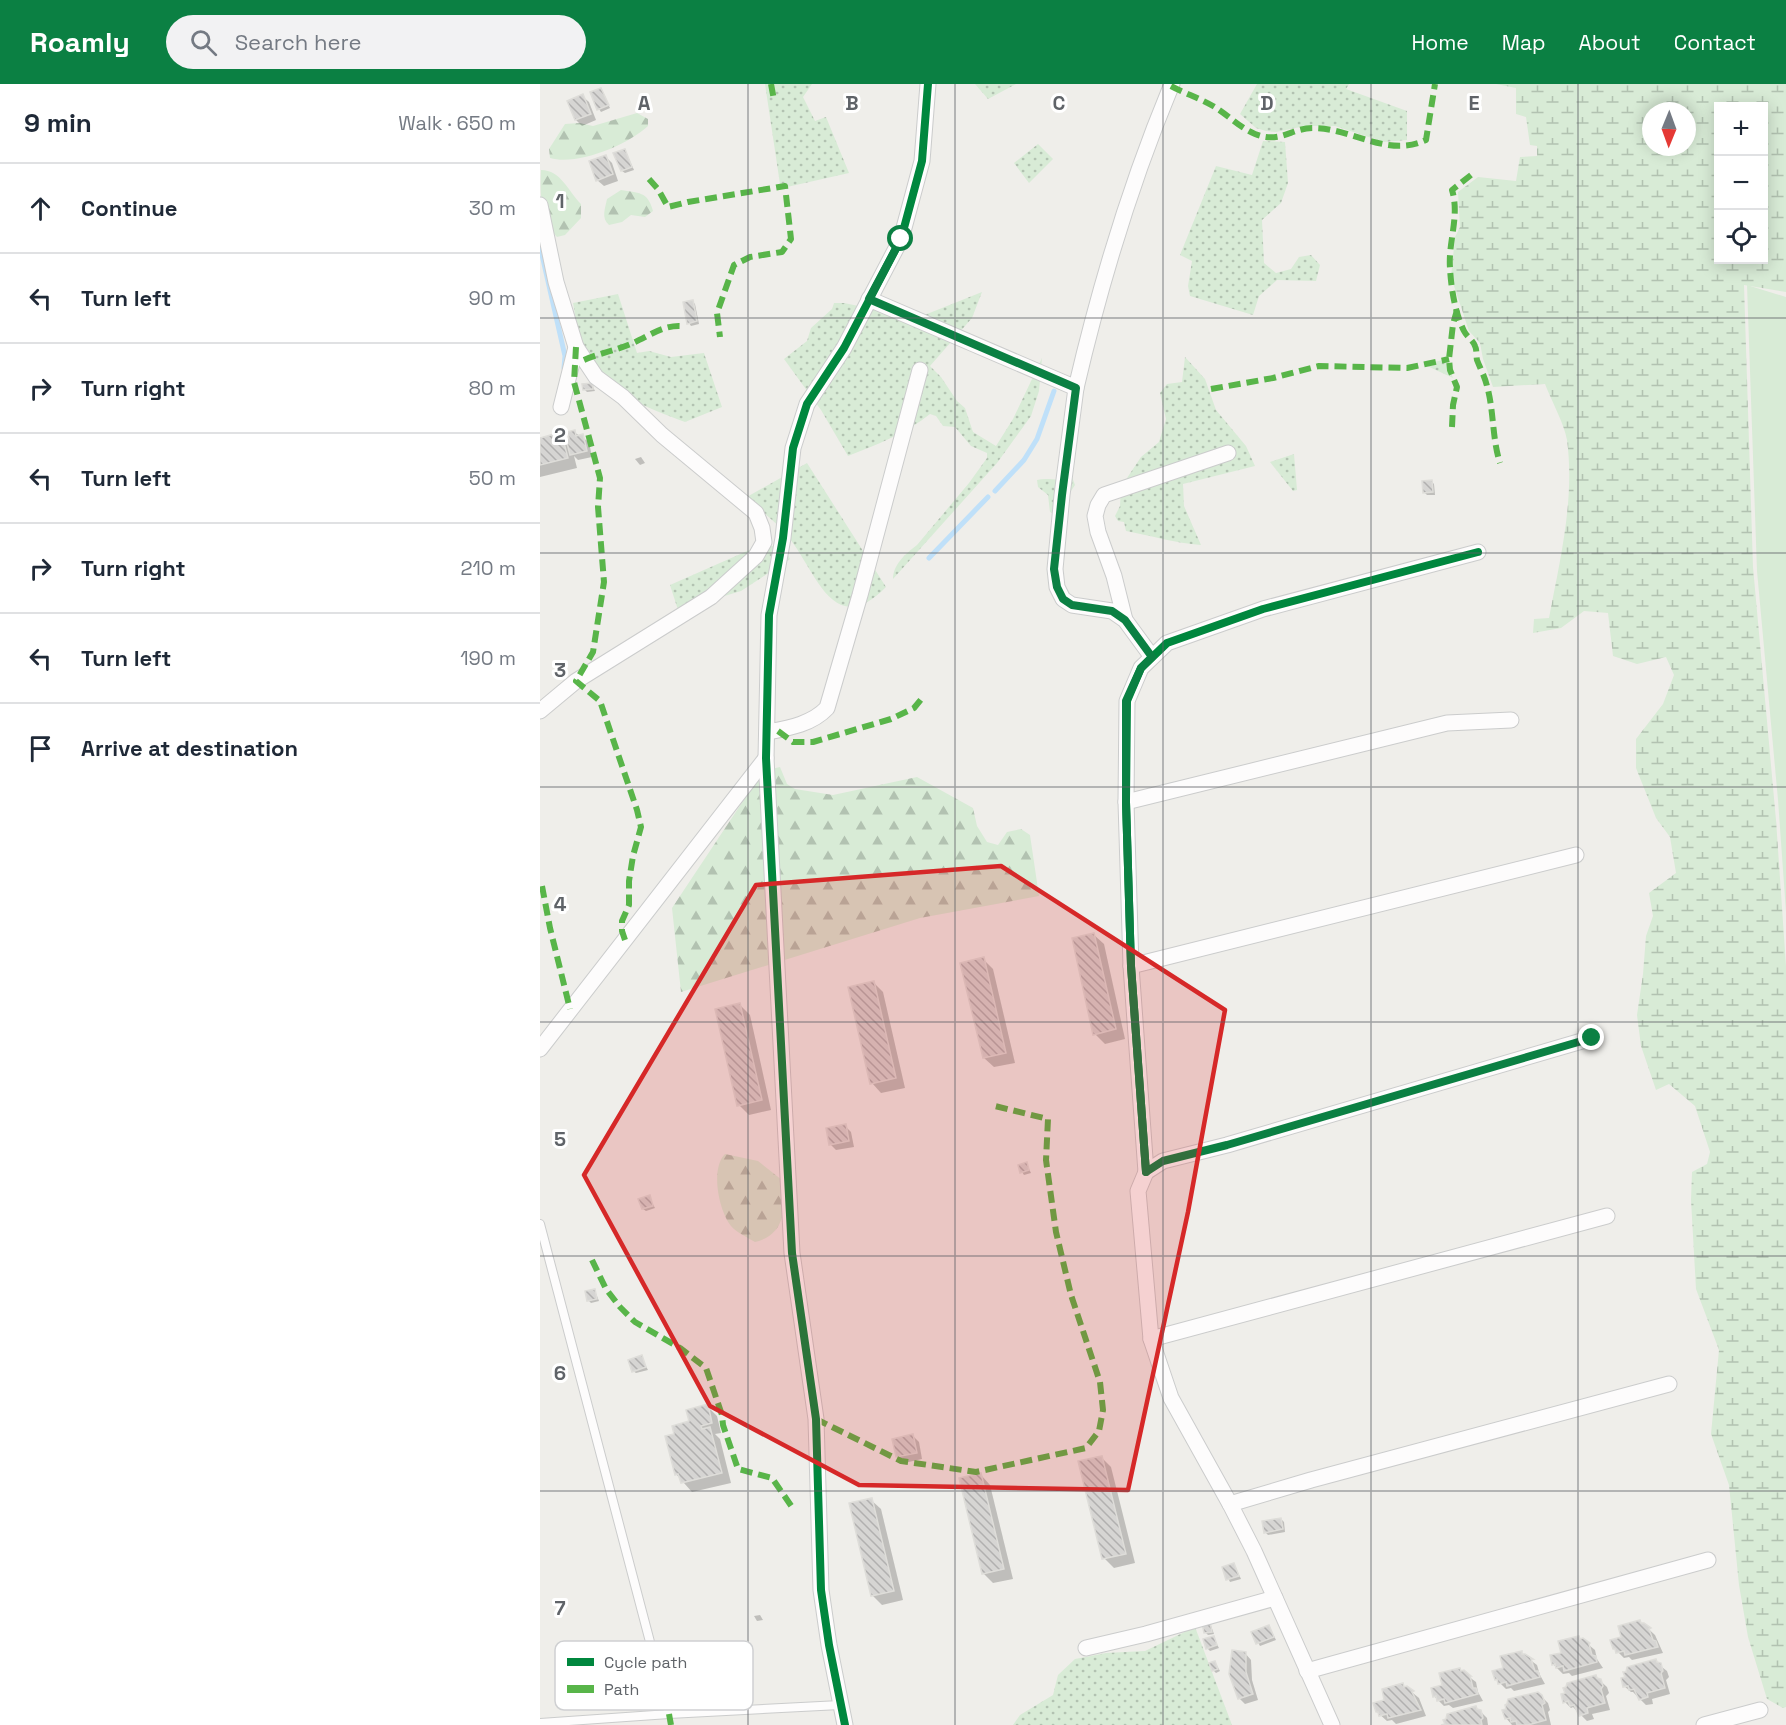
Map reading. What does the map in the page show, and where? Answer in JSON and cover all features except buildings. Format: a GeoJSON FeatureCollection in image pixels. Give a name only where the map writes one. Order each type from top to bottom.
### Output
{"type":"FeatureCollection","features":[{"type":"Feature","properties":{"kind":"street"},"geometry":{"type":"LineString","coordinates":[[844,1725],[821,1590],[816,1419],[792,1253],[766,758],[769,615],[783,538],[793,448],[807,404],[844,348],[901,239],[922,161],[928,84]]}},
{"type":"Feature","properties":{"kind":"street"},"geometry":{"type":"LineString","coordinates":[[1152,657],[1125,620],[1112,611],[1072,605],[1063,599],[1057,587],[1054,569],[1076,388],[1108,265],[1144,154],[1172,84]]}},
{"type":"Feature","properties":{"kind":"street"},"geometry":{"type":"LineString","coordinates":[[540,205],[556,282],[576,347],[596,377],[623,397],[662,435],[756,513],[762,528],[764,543],[756,556],[711,597],[576,681],[540,711]]}},
{"type":"Feature","properties":{"kind":"street"},"geometry":{"type":"LineString","coordinates":[[869,299],[1076,388]]}},
{"type":"Feature","properties":{"kind":"street"},"geometry":{"type":"LineString","coordinates":[[561,407],[576,347]]}},
{"type":"Feature","properties":{"kind":"street"},"geometry":{"type":"LineString","coordinates":[[768,732],[809,722],[820,716],[827,708],[860,595],[920,370]]}},
{"type":"Feature","properties":{"kind":"street"},"geometry":{"type":"LineString","coordinates":[[1125,620],[1095,516],[1104,495],[1228,453]]}},
{"type":"Feature","properties":{"kind":"street"},"geometry":{"type":"LineString","coordinates":[[1332,1725],[1254,1551],[1171,1398],[1152,1339],[1138,1191],[1146,1172],[1131,966],[1126,802],[1126,701],[1141,668],[1167,643],[1263,609],[1478,552]]}},
{"type":"Feature","properties":{"kind":"street"},"geometry":{"type":"LineString","coordinates":[[1126,802],[1447,723],[1511,720]]}},
{"type":"Feature","properties":{"kind":"street"},"geometry":{"type":"LineString","coordinates":[[540,1049],[766,758]]}},
{"type":"Feature","properties":{"kind":"street"},"geometry":{"type":"LineString","coordinates":[[1131,966],[1576,855]]}},
{"type":"Feature","properties":{"kind":"street"},"geometry":{"type":"LineString","coordinates":[[1146,1172],[1163,1161],[1227,1145],[1592,1038]]}},
{"type":"Feature","properties":{"kind":"street"},"geometry":{"type":"LineString","coordinates":[[1152,1339],[1607,1216]]}},
{"type":"Feature","properties":{"kind":"street"},"geometry":{"type":"LineString","coordinates":[[1230,1504],[1322,1477],[1670,1384]]}},
{"type":"Feature","properties":{"kind":"street"},"geometry":{"type":"LineString","coordinates":[[1307,1671],[1708,1560]]}},
{"type":"Feature","properties":{"kind":"street"},"geometry":{"type":"LineString","coordinates":[[1086,1648],[1146,1634],[1275,1598]]}},
{"type":"Feature","properties":{"kind":"street"},"geometry":{"type":"LineString","coordinates":[[1704,1725],[1760,1710]]}},
{"type":"Feature","properties":{"kind":"lane"},"geometry":{"type":"LineString","coordinates":[[540,1224],[650,1641]]}},
{"type":"Feature","properties":{"kind":"lane"},"geometry":{"type":"LineString","coordinates":[[753,1710],[840,1705]]}},
{"type":"Feature","properties":{"kind":"lane"},"geometry":{"type":"LineString","coordinates":[[668,1710],[669,1714]]}},
{"type":"Feature","properties":{"kind":"lane"},"geometry":{"type":"LineString","coordinates":[[540,1723],[745,1710]]}},
{"type":"Feature","properties":{"kind":"highlighted area"},"geometry":{"type":"Polygon","coordinates":[[[1001,866],[1225,1010],[1188,1212],[1128,1490],[859,1485],[710,1406],[584,1175],[756,885],[1001,866]]]}},
{"type":"Feature","properties":{"kind":"green space"},"geometry":{"type":"Polygon","coordinates":[[[765,84],[812,84],[803,97],[815,121],[826,117],[849,173],[787,187],[786,183],[780,184],[765,84]]]}},
{"type":"Feature","properties":{"kind":"green space"},"geometry":{"type":"Polygon","coordinates":[[[975,84],[1016,84],[988,99],[975,84]]]}},
{"type":"Feature","properties":{"kind":"green space"},"geometry":{"type":"Polygon","coordinates":[[[1257,84],[1349,84],[1346,89],[1407,111],[1407,140],[1384,142],[1335,126],[1305,126],[1276,132],[1256,128],[1240,114],[1257,84]]]}},
{"type":"Feature","properties":{"kind":"green space"},"geometry":{"type":"Polygon","coordinates":[[[1496,84],[1786,84],[1786,292],[1744,285],[1753,567],[1776,820],[1786,966],[1786,1707],[1783,1708],[1767,1699],[1748,1637],[1739,1585],[1729,1485],[1711,1434],[1719,1350],[1696,1289],[1691,1200],[1692,1172],[1707,1164],[1710,1152],[1695,1106],[1669,1084],[1656,1090],[1641,1046],[1637,1015],[1646,936],[1653,916],[1649,893],[1676,873],[1670,837],[1656,818],[1636,768],[1636,739],[1663,704],[1674,675],[1666,657],[1637,664],[1613,656],[1608,613],[1584,611],[1561,628],[1533,633],[1534,619],[1549,618],[1562,552],[1569,485],[1567,440],[1545,384],[1493,387],[1480,343],[1469,331],[1451,277],[1455,237],[1460,227],[1458,192],[1478,177],[1516,181],[1520,157],[1537,156],[1537,146],[1530,145],[1526,117],[1516,114],[1516,88],[1496,84]]]}},
{"type":"Feature","properties":{"kind":"green space"},"geometry":{"type":"Polygon","coordinates":[[[637,113],[648,119],[648,126],[615,147],[574,159],[550,158],[549,149],[565,124],[579,123],[593,126],[637,113]]]}},
{"type":"Feature","properties":{"kind":"green space"},"geometry":{"type":"Polygon","coordinates":[[[1263,141],[1285,142],[1288,183],[1281,203],[1262,220],[1264,263],[1276,273],[1291,269],[1299,257],[1311,255],[1320,265],[1316,281],[1277,280],[1259,296],[1253,315],[1190,296],[1188,286],[1192,261],[1180,255],[1216,166],[1252,175],[1263,141]]]}},
{"type":"Feature","properties":{"kind":"green space"},"geometry":{"type":"Polygon","coordinates":[[[1038,144],[1053,159],[1029,183],[1014,163],[1038,144]]]}},
{"type":"Feature","properties":{"kind":"green space"},"geometry":{"type":"Polygon","coordinates":[[[541,170],[554,173],[559,177],[581,204],[581,218],[565,235],[557,237],[544,215],[541,170]]]}},
{"type":"Feature","properties":{"kind":"green space"},"geometry":{"type":"Polygon","coordinates":[[[621,190],[642,194],[651,204],[653,211],[645,217],[631,215],[622,222],[609,225],[604,216],[607,199],[621,190]]]}},
{"type":"Feature","properties":{"kind":"green space"},"geometry":{"type":"Polygon","coordinates":[[[1747,285],[1786,297],[1786,912],[1757,571],[1747,285]]]}},
{"type":"Feature","properties":{"kind":"green space"},"geometry":{"type":"Polygon","coordinates":[[[982,292],[972,318],[930,366],[965,408],[973,432],[996,446],[1013,419],[1042,358],[1039,391],[1031,416],[997,463],[893,579],[900,560],[917,545],[969,483],[987,458],[987,453],[971,446],[955,427],[943,426],[936,416],[930,414],[901,433],[848,456],[821,410],[784,359],[807,341],[811,328],[832,309],[834,303],[917,318],[982,292]]]}},
{"type":"Feature","properties":{"kind":"green space"},"geometry":{"type":"Polygon","coordinates":[[[618,294],[637,353],[649,351],[671,357],[704,353],[722,407],[685,422],[642,404],[613,388],[601,378],[584,353],[573,303],[618,294]]]}},
{"type":"Feature","properties":{"kind":"green space"},"geometry":{"type":"Polygon","coordinates":[[[1185,357],[1205,379],[1216,410],[1246,446],[1255,466],[1183,484],[1184,506],[1201,545],[1126,531],[1124,522],[1118,521],[1115,516],[1120,506],[1121,487],[1141,457],[1159,442],[1166,419],[1160,393],[1167,384],[1182,382],[1185,357]]]}},
{"type":"Feature","properties":{"kind":"green space"},"geometry":{"type":"Polygon","coordinates":[[[1449,359],[1453,378],[1423,364],[1449,359]]]}},
{"type":"Feature","properties":{"kind":"green space"},"geometry":{"type":"Polygon","coordinates":[[[1294,454],[1297,490],[1293,491],[1270,462],[1294,454]]]}},
{"type":"Feature","properties":{"kind":"green space"},"geometry":{"type":"Polygon","coordinates":[[[807,463],[886,587],[868,602],[853,607],[840,604],[829,596],[785,533],[745,498],[807,463]]]}},
{"type":"Feature","properties":{"kind":"green space"},"geometry":{"type":"Polygon","coordinates":[[[1072,477],[1075,485],[1069,494],[1068,513],[1059,516],[1050,512],[1048,495],[1038,487],[1037,480],[1064,480],[1072,477]]]}},
{"type":"Feature","properties":{"kind":"green space"},"geometry":{"type":"Polygon","coordinates":[[[763,544],[785,549],[790,559],[741,591],[678,610],[670,585],[763,544]]]}},
{"type":"Feature","properties":{"kind":"green space"},"geometry":{"type":"Polygon","coordinates":[[[780,767],[787,784],[795,789],[833,795],[917,777],[973,808],[977,826],[987,842],[998,845],[1007,832],[1021,829],[1030,835],[1039,896],[920,918],[681,992],[672,908],[763,771],[780,767]]]}},
{"type":"Feature","properties":{"kind":"green space"},"geometry":{"type":"Polygon","coordinates":[[[725,1154],[758,1161],[787,1184],[781,1220],[778,1227],[765,1239],[755,1242],[736,1231],[723,1211],[717,1179],[720,1161],[725,1154]]]}},
{"type":"Feature","properties":{"kind":"green space"},"geometry":{"type":"Polygon","coordinates":[[[1195,1627],[1232,1725],[1013,1725],[1020,1715],[1053,1695],[1058,1675],[1075,1659],[1106,1653],[1145,1651],[1195,1627]]]}},
{"type":"Feature","properties":{"kind":"waterway"},"geometry":{"type":"LineString","coordinates":[[540,246],[565,356],[564,368]]}},
{"type":"Feature","properties":{"kind":"waterway"},"geometry":{"type":"LineString","coordinates":[[995,491],[1024,460],[1037,439],[1054,391]]}},
{"type":"Feature","properties":{"kind":"waterway"},"geometry":{"type":"LineString","coordinates":[[929,558],[988,497]]}},
{"type":"Feature","properties":{"kind":"marked path"},"geometry":{"type":"LineString","coordinates":[[771,84],[774,100]]}},
{"type":"Feature","properties":{"kind":"marked path"},"geometry":{"type":"LineString","coordinates":[[1171,86],[1213,106],[1244,128],[1264,137],[1313,128],[1342,132],[1370,141],[1397,146],[1412,145],[1426,140],[1435,84]]}},
{"type":"Feature","properties":{"kind":"marked path"},"geometry":{"type":"LineString","coordinates":[[1471,175],[1452,190],[1455,210],[1450,258],[1451,276],[1458,316],[1464,331],[1475,346],[1477,360],[1486,383],[1500,463]]}},
{"type":"Feature","properties":{"kind":"marked path"},"geometry":{"type":"LineString","coordinates":[[649,179],[658,189],[668,207],[785,186],[791,239],[782,252],[750,257],[734,265],[717,313],[720,337]]}},
{"type":"Feature","properties":{"kind":"marked path"},"geometry":{"type":"LineString","coordinates":[[1452,427],[1457,387],[1450,370],[1449,359],[1457,310]]}},
{"type":"Feature","properties":{"kind":"marked path"},"geometry":{"type":"LineString","coordinates":[[584,360],[627,345],[662,329],[681,326]]}},
{"type":"Feature","properties":{"kind":"marked path"},"geometry":{"type":"LineString","coordinates":[[576,347],[574,382],[600,478],[598,507],[604,582],[593,652],[576,681],[600,701],[641,827],[629,881],[629,905],[622,921],[625,940]]}},
{"type":"Feature","properties":{"kind":"marked path"},"geometry":{"type":"LineString","coordinates":[[1211,389],[1273,378],[1319,366],[1407,368],[1449,359]]}},
{"type":"Feature","properties":{"kind":"marked path"},"geometry":{"type":"LineString","coordinates":[[778,731],[793,742],[813,742],[891,719],[914,708],[923,697]]}},
{"type":"Feature","properties":{"kind":"marked path"},"geometry":{"type":"LineString","coordinates":[[542,886],[570,1009]]}},
{"type":"Feature","properties":{"kind":"marked path"},"geometry":{"type":"LineString","coordinates":[[816,1419],[901,1461],[976,1472],[1086,1448],[1099,1431],[1103,1410],[1100,1382],[1071,1295],[1056,1232],[1046,1160],[1048,1119],[995,1106]]}},
{"type":"Feature","properties":{"kind":"marked path"},"geometry":{"type":"LineString","coordinates":[[592,1260],[606,1289],[635,1322],[680,1348],[706,1368],[738,1469],[772,1478],[792,1507]]}},
{"type":"Feature","properties":{"kind":"marked path"},"geometry":{"type":"LineString","coordinates":[[669,1714],[671,1725]]}},
{"type":"Feature","properties":{"kind":"cycle path"},"geometry":{"type":"LineString","coordinates":[[845,1725],[821,1590],[816,1419],[792,1253],[766,758],[769,615],[783,538],[793,448],[807,404],[844,348],[901,239],[922,161],[928,84]]}},
{"type":"Feature","properties":{"kind":"cycle path"},"geometry":{"type":"LineString","coordinates":[[1146,1172],[1131,966],[1126,802],[1127,701],[1141,668],[1167,643],[1263,609],[1478,552]]}},
{"type":"Feature","properties":{"kind":"route"},"geometry":{"type":"LineString","coordinates":[[901,239],[869,299],[1076,388],[1054,569],[1057,587],[1063,599],[1072,605],[1112,611],[1125,620],[1152,657],[1141,668],[1126,701],[1126,802],[1131,966],[1146,1172],[1163,1161],[1227,1145],[1592,1038]]}}]}
